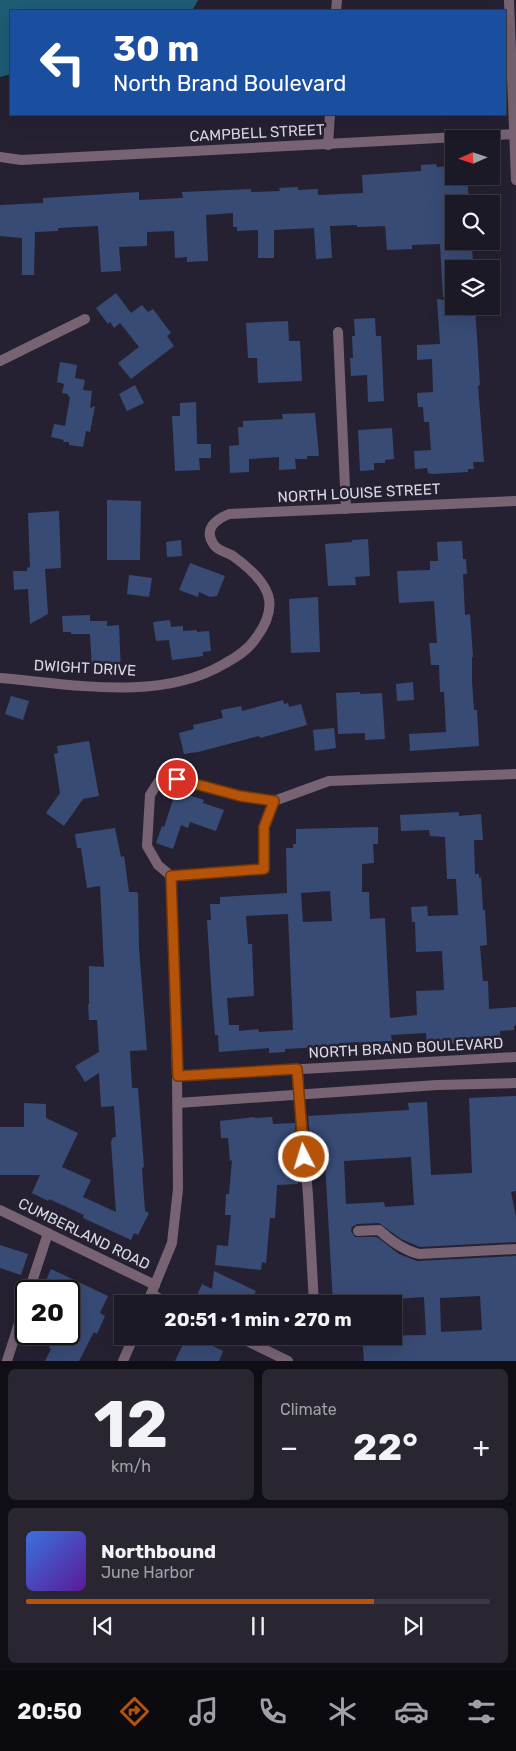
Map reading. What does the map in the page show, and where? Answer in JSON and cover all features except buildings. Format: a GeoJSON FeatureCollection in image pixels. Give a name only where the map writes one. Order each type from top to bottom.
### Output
{"type":"FeatureCollection","features":[{"type":"Feature","properties":{"kind":"street"},"geometry":{"type":"LineString","coordinates":[[509,0],[516,180]]}},
{"type":"Feature","properties":{"kind":"street"},"geometry":{"type":"LineString","coordinates":[[328,145],[330,115]]}},
{"type":"Feature","properties":{"kind":"street","name":"CAMPBELL STREET"},"geometry":{"type":"LineString","coordinates":[[0,157],[21,160],[515,135]]}},
{"type":"Feature","properties":{"kind":"street"},"geometry":{"type":"LineString","coordinates":[[0,362],[85,319]]}},
{"type":"Feature","properties":{"kind":"street"},"geometry":{"type":"LineString","coordinates":[[338,332],[346,509]]}},
{"type":"Feature","properties":{"kind":"street","name":"NORTH LOUISE STREET"},"geometry":{"type":"LineString","coordinates":[[210,528],[216,519],[229,514],[516,501]]}},
{"type":"Feature","properties":{"kind":"street","name":"DWIGHT DRIVE"},"geometry":{"type":"LineString","coordinates":[[0,678],[130,688],[200,676],[237,656],[250,646],[265,626],[269,610],[268,597],[262,582],[233,556],[214,547],[210,538],[210,528]]}},
{"type":"Feature","properties":{"kind":"street"},"geometry":{"type":"LineString","coordinates":[[274,801],[264,827],[264,869],[171,876],[158,866],[146,846],[150,795],[159,781],[177,779],[240,796],[274,801],[329,781],[516,774]]}},
{"type":"Feature","properties":{"kind":"street"},"geometry":{"type":"LineString","coordinates":[[151,1294],[172,1243],[178,1189],[178,1076],[171,876]]}},
{"type":"Feature","properties":{"kind":"street","name":"NORTH BRAND BOULEVARD"},"geometry":{"type":"LineString","coordinates":[[178,1076],[516,1057]]}},
{"type":"Feature","properties":{"kind":"street"},"geometry":{"type":"LineString","coordinates":[[297,1069],[308,1195],[314,1295]]}},
{"type":"Feature","properties":{"kind":"street"},"geometry":{"type":"LineString","coordinates":[[178,1104],[436,1085],[516,1083]]}},
{"type":"Feature","properties":{"kind":"street","name":"CUMBERLAND ROAD"},"geometry":{"type":"LineString","coordinates":[[0,1210],[48,1233],[151,1294]]}},
{"type":"Feature","properties":{"kind":"street"},"geometry":{"type":"LineString","coordinates":[[358,1231],[379,1230],[407,1251],[419,1254],[516,1249]]}},
{"type":"Feature","properties":{"kind":"street"},"geometry":{"type":"LineString","coordinates":[[33,1280],[48,1233]]}},
{"type":"Feature","properties":{"kind":"street"},"geometry":{"type":"LineString","coordinates":[[7,1361],[15,1336]]}},
{"type":"Feature","properties":{"kind":"street"},"geometry":{"type":"LineString","coordinates":[[124,1361],[130,1345]]}},
{"type":"Feature","properties":{"kind":"street"},"geometry":{"type":"LineString","coordinates":[[255,1345],[288,1361]]}},
{"type":"Feature","properties":{"kind":"water"},"geometry":{"type":"Polygon","coordinates":[[[0,0],[198,0],[193,10],[10,10],[10,74],[0,77],[0,0]]]}},
{"type":"Feature","properties":{"kind":"route"},"geometry":{"type":"LineString","coordinates":[[177,779],[240,796],[274,801],[264,827],[264,869],[171,876],[178,1076],[297,1069],[304,1157]]}}]}
